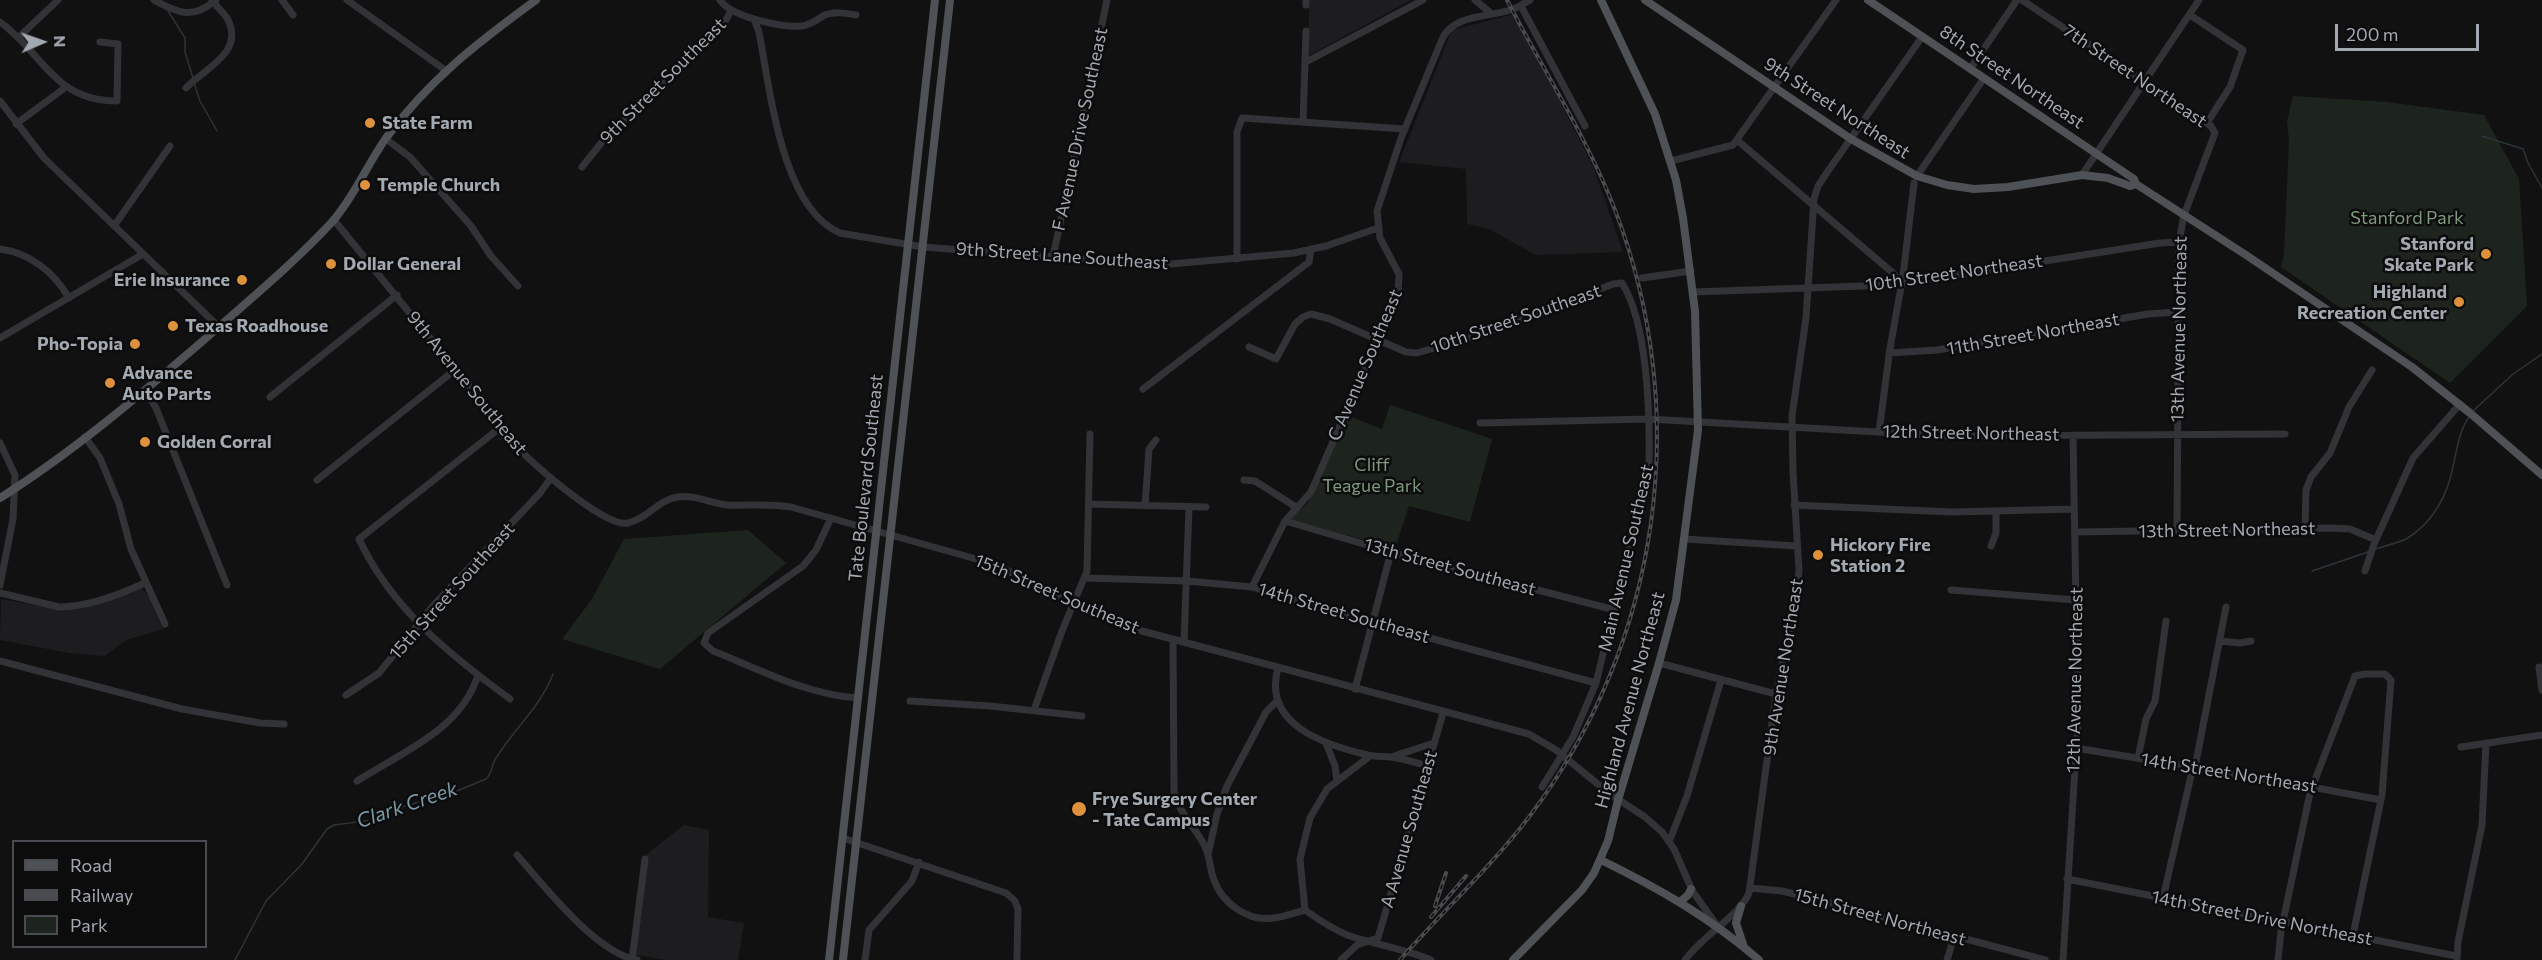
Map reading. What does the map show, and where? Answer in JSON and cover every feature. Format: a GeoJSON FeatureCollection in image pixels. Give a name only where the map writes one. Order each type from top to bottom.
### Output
{"type":"FeatureCollection","features":[{"type":"Feature","properties":{"kind":"main road"},"geometry":{"type":"LineString","coordinates":[[0,498],[85,437],[145,390],[293,261],[334,219],[386,139],[420,96],[473,46],[536,0]]}},
{"type":"Feature","properties":{"kind":"main road","name":"Tate Boulevard Southeast"},"geometry":{"type":"LineString","coordinates":[[829,960],[935,0]]}},
{"type":"Feature","properties":{"kind":"main road","name":"Tate Boulevard Southeast"},"geometry":{"type":"LineString","coordinates":[[843,960],[950,0]]}},
{"type":"Feature","properties":{"kind":"main road","name":"Highland Avenue Northeast"},"geometry":{"type":"LineString","coordinates":[[1513,960],[1573,901],[1590,879],[1601,860],[1613,826],[1618,800],[1676,600],[1698,421],[1693,292],[1682,205],[1671,161],[1655,114],[1601,0]]}},
{"type":"Feature","properties":{"kind":"main road","name":"9th Street Northeast"},"geometry":{"type":"LineString","coordinates":[[1645,0],[1774,88],[1915,179],[1981,189],[2082,175],[2108,178],[2130,186],[2136,184]]}},
{"type":"Feature","properties":{"kind":"main road","name":"8th Street Northeast"},"geometry":{"type":"LineString","coordinates":[[1868,0],[2134,179],[2136,184]]}},
{"type":"Feature","properties":{"kind":"main road"},"geometry":{"type":"LineString","coordinates":[[2136,184],[2386,349],[2460,404],[2542,475]]}},
{"type":"Feature","properties":{"kind":"main road"},"geometry":{"type":"LineString","coordinates":[[1601,860],[1680,902],[1718,926],[1759,960]]}},
{"type":"Feature","properties":{"kind":"main road"},"geometry":{"type":"LineString","coordinates":[[1680,902],[1691,889]]}},
{"type":"Feature","properties":{"kind":"main road"},"geometry":{"type":"LineString","coordinates":[[1741,906],[1737,915],[1737,931],[1747,950]]}},
{"type":"Feature","properties":{"kind":"street"},"geometry":{"type":"LineString","coordinates":[[19,37],[58,0]]}},
{"type":"Feature","properties":{"kind":"street"},"geometry":{"type":"LineString","coordinates":[[154,0],[184,13],[198,12],[214,1],[229,23],[231,33],[229,46],[219,62],[186,88]]}},
{"type":"Feature","properties":{"kind":"street"},"geometry":{"type":"LineString","coordinates":[[282,0],[293,15]]}},
{"type":"Feature","properties":{"kind":"street"},"geometry":{"type":"LineString","coordinates":[[347,0],[445,70]]}},
{"type":"Feature","properties":{"kind":"street"},"geometry":{"type":"LineString","coordinates":[[720,0],[731,11]]}},
{"type":"Feature","properties":{"kind":"street","name":"F Avenue Drive Southeast"},"geometry":{"type":"LineString","coordinates":[[1053,257],[1107,0]]}},
{"type":"Feature","properties":{"kind":"street"},"geometry":{"type":"LineString","coordinates":[[1306,62],[1423,0]]}},
{"type":"Feature","properties":{"kind":"street"},"geometry":{"type":"LineString","coordinates":[[1475,0],[1492,14]]}},
{"type":"Feature","properties":{"kind":"street","name":"C Avenue Southeast"},"geometry":{"type":"LineString","coordinates":[[1252,587],[1285,521],[1311,492],[1398,293],[1400,279],[1398,269],[1383,245],[1378,228],[1378,203],[1405,129],[1447,30],[1460,21],[1512,10],[1530,0]]}},
{"type":"Feature","properties":{"kind":"street"},"geometry":{"type":"LineString","coordinates":[[1671,161],[1733,145],[1738,141],[1836,0]]}},
{"type":"Feature","properties":{"kind":"street"},"geometry":{"type":"LineString","coordinates":[[1970,69],[2017,0]]}},
{"type":"Feature","properties":{"kind":"street","name":"7th Street Northeast"},"geometry":{"type":"LineString","coordinates":[[2022,0],[2207,123],[2215,133]]}},
{"type":"Feature","properties":{"kind":"street"},"geometry":{"type":"LineString","coordinates":[[2082,175],[2199,0]]}},
{"type":"Feature","properties":{"kind":"street"},"geometry":{"type":"LineString","coordinates":[[1521,6],[1585,126]]}},
{"type":"Feature","properties":{"kind":"street","name":"9th Street Southeast"},"geometry":{"type":"LineString","coordinates":[[582,167],[602,142],[723,24],[731,11],[754,19],[800,26],[830,14],[856,15]]}},
{"type":"Feature","properties":{"kind":"street"},"geometry":{"type":"LineString","coordinates":[[2190,15],[2243,50],[2230,87],[2207,123]]}},
{"type":"Feature","properties":{"kind":"street","name":"9th Street Lane Southeast"},"geometry":{"type":"LineString","coordinates":[[754,19],[759,32],[785,158],[794,181],[822,222],[834,231],[845,235],[909,243],[923,247],[1160,265],[1237,259],[1311,249],[1378,228]]}},
{"type":"Feature","properties":{"kind":"street"},"geometry":{"type":"LineString","coordinates":[[0,22],[19,37],[51,74],[66,87],[91,98],[117,101],[118,44],[100,42]]}},
{"type":"Feature","properties":{"kind":"street"},"geometry":{"type":"LineString","coordinates":[[1303,122],[1306,31]]}},
{"type":"Feature","properties":{"kind":"street","name":"9th Avenue Northeast"},"geometry":{"type":"LineString","coordinates":[[1685,960],[1741,906],[1747,899],[1750,888],[1776,694],[1795,610],[1799,570],[1794,505],[1792,427],[1809,289],[1815,192],[1922,37]]}},
{"type":"Feature","properties":{"kind":"street"},"geometry":{"type":"LineString","coordinates":[[1879,432],[1915,179],[1984,78]]}},
{"type":"Feature","properties":{"kind":"street"},"geometry":{"type":"LineString","coordinates":[[16,123],[66,87]]}},
{"type":"Feature","properties":{"kind":"street"},"geometry":{"type":"LineString","coordinates":[[0,101],[44,158],[219,327]]}},
{"type":"Feature","properties":{"kind":"street"},"geometry":{"type":"LineString","coordinates":[[1237,259],[1237,132],[1242,118],[1405,129]]}},
{"type":"Feature","properties":{"kind":"street","name":"13th Avenue Northeast"},"geometry":{"type":"LineString","coordinates":[[2177,531],[2179,242],[2184,215],[2215,133]]}},
{"type":"Feature","properties":{"kind":"street"},"geometry":{"type":"LineString","coordinates":[[386,139],[410,157],[471,226],[491,256],[518,286]]}},
{"type":"Feature","properties":{"kind":"street"},"geometry":{"type":"LineString","coordinates":[[1738,141],[1893,273],[1901,284]]}},
{"type":"Feature","properties":{"kind":"street"},"geometry":{"type":"LineString","coordinates":[[114,226],[170,146]]}},
{"type":"Feature","properties":{"kind":"street","name":"9th Avenue Southeast"},"geometry":{"type":"LineString","coordinates":[[334,219],[526,456],[602,516],[620,524]]}},
{"type":"Feature","properties":{"kind":"street","name":"10th Street Northeast"},"geometry":{"type":"LineString","coordinates":[[1693,292],[1901,284],[2127,248],[2179,242]]}},
{"type":"Feature","properties":{"kind":"street"},"geometry":{"type":"LineString","coordinates":[[0,249],[32,259],[58,281],[69,298]]}},
{"type":"Feature","properties":{"kind":"street"},"geometry":{"type":"LineString","coordinates":[[1143,388],[1309,262],[1311,249]]}},
{"type":"Feature","properties":{"kind":"street"},"geometry":{"type":"LineString","coordinates":[[0,339],[143,254]]}},
{"type":"Feature","properties":{"kind":"street"},"geometry":{"type":"LineString","coordinates":[[1642,278],[1691,271]]}},
{"type":"Feature","properties":{"kind":"street","name":"10th Street Southeast"},"geometry":{"type":"LineString","coordinates":[[1249,347],[1274,359],[1295,324],[1307,315],[1330,319],[1406,352],[1417,353],[1483,334],[1613,284],[1622,283]]}},
{"type":"Feature","properties":{"kind":"street","name":"Main Avenue Southeast"},"geometry":{"type":"LineString","coordinates":[[1542,787],[1573,736],[1596,683],[1647,475],[1648,419],[1639,333],[1632,304],[1622,283]]}},
{"type":"Feature","properties":{"kind":"street"},"geometry":{"type":"LineString","coordinates":[[270,397],[397,295]]}},
{"type":"Feature","properties":{"kind":"street","name":"11th Street Northeast"},"geometry":{"type":"LineString","coordinates":[[1889,353],[1936,350],[2148,314],[2177,312]]}},
{"type":"Feature","properties":{"kind":"street"},"geometry":{"type":"LineString","coordinates":[[317,480],[456,369]]}},
{"type":"Feature","properties":{"kind":"street"},"geometry":{"type":"LineString","coordinates":[[2305,529],[2306,490],[2311,477],[2330,453],[2349,406],[2372,370]]}},
{"type":"Feature","properties":{"kind":"street"},"geometry":{"type":"LineString","coordinates":[[145,390],[156,408],[227,585]]}},
{"type":"Feature","properties":{"kind":"street"},"geometry":{"type":"LineString","coordinates":[[2365,571],[2376,540],[2414,458],[2460,404]]}},
{"type":"Feature","properties":{"kind":"street","name":"12th Street Northeast"},"geometry":{"type":"LineString","coordinates":[[1480,423],[1657,419],[1948,436],[2285,434]]}},
{"type":"Feature","properties":{"kind":"street"},"geometry":{"type":"LineString","coordinates":[[501,427],[359,539],[387,588],[419,622],[478,675],[510,699]]}},
{"type":"Feature","properties":{"kind":"street"},"geometry":{"type":"LineString","coordinates":[[1034,710],[1062,631],[1086,578],[1090,434]]}},
{"type":"Feature","properties":{"kind":"street","name":"12th Avenue Northeast"},"geometry":{"type":"LineString","coordinates":[[2063,960],[2078,680],[2073,435]]}},
{"type":"Feature","properties":{"kind":"street"},"geometry":{"type":"LineString","coordinates":[[85,437],[100,458],[119,504],[128,542],[165,624]]}},
{"type":"Feature","properties":{"kind":"street"},"geometry":{"type":"LineString","coordinates":[[1145,506],[1149,449],[1156,440]]}},
{"type":"Feature","properties":{"kind":"street"},"geometry":{"type":"LineString","coordinates":[[0,444],[15,475],[13,519],[0,585]]}},
{"type":"Feature","properties":{"kind":"street","name":"15th Street Southeast"},"geometry":{"type":"LineString","coordinates":[[346,695],[379,673],[419,622],[540,493],[551,478]]}},
{"type":"Feature","properties":{"kind":"street"},"geometry":{"type":"LineString","coordinates":[[1244,480],[1255,481],[1296,507]]}},
{"type":"Feature","properties":{"kind":"street","name":"15th Street Southeast"},"geometry":{"type":"LineString","coordinates":[[620,524],[634,521],[664,501],[681,496],[727,505],[778,505],[994,564],[1120,624],[1443,713],[1529,734],[1561,754]]}},
{"type":"Feature","properties":{"kind":"street"},"geometry":{"type":"LineString","coordinates":[[1089,504],[1206,507]]}},
{"type":"Feature","properties":{"kind":"street"},"geometry":{"type":"LineString","coordinates":[[1794,505],[1952,512],[2074,509]]}},
{"type":"Feature","properties":{"kind":"street"},"geometry":{"type":"LineString","coordinates":[[1184,642],[1189,507]]}},
{"type":"Feature","properties":{"kind":"street"},"geometry":{"type":"LineString","coordinates":[[1991,546],[1996,533],[1996,511]]}},
{"type":"Feature","properties":{"kind":"street"},"geometry":{"type":"LineString","coordinates":[[831,518],[816,550],[803,566],[708,633],[704,643],[713,651],[808,689],[834,696],[858,698]]}},
{"type":"Feature","properties":{"kind":"street","name":"13th Street Southeast"},"geometry":{"type":"LineString","coordinates":[[1285,521],[1391,552],[1615,610]]}},
{"type":"Feature","properties":{"kind":"street","name":"13th Street Northeast"},"geometry":{"type":"LineString","coordinates":[[2075,532],[2350,530],[2376,540]]}},
{"type":"Feature","properties":{"kind":"street"},"geometry":{"type":"LineString","coordinates":[[1684,539],[1797,546]]}},
{"type":"Feature","properties":{"kind":"street"},"geometry":{"type":"LineString","coordinates":[[1355,689],[1391,552]]}},
{"type":"Feature","properties":{"kind":"street","name":"14th Street Southeast"},"geometry":{"type":"LineString","coordinates":[[1086,578],[1188,581],[1252,587],[1596,683]]}},
{"type":"Feature","properties":{"kind":"street"},"geometry":{"type":"LineString","coordinates":[[0,593],[69,607],[100,600],[146,583]]}},
{"type":"Feature","properties":{"kind":"street"},"geometry":{"type":"LineString","coordinates":[[1951,590],[2076,600]]}},
{"type":"Feature","properties":{"kind":"street"},"geometry":{"type":"LineString","coordinates":[[2163,898],[2196,762],[2226,607]]}},
{"type":"Feature","properties":{"kind":"street"},"geometry":{"type":"LineString","coordinates":[[2138,758],[2146,719],[2155,700],[2166,621]]}},
{"type":"Feature","properties":{"kind":"street"},"geometry":{"type":"LineString","coordinates":[[1173,639],[1173,785],[1176,800],[1200,837],[1214,880],[1222,895],[1235,907],[1250,916],[1273,918],[1305,910],[1343,933],[1408,951],[1431,960]]}},
{"type":"Feature","properties":{"kind":"street"},"geometry":{"type":"LineString","coordinates":[[2220,641],[2240,643],[2251,641]]}},
{"type":"Feature","properties":{"kind":"street"},"geometry":{"type":"LineString","coordinates":[[0,661],[182,709],[260,723],[285,724]]}},
{"type":"Feature","properties":{"kind":"street"},"geometry":{"type":"LineString","coordinates":[[1659,663],[1776,694]]}},
{"type":"Feature","properties":{"kind":"street"},"geometry":{"type":"LineString","coordinates":[[2539,667],[2542,690]]}},
{"type":"Feature","properties":{"kind":"street"},"geometry":{"type":"LineString","coordinates":[[1278,668],[1275,683],[1277,701],[1284,713],[1314,738],[1370,756],[1393,757],[1426,765]]}},
{"type":"Feature","properties":{"kind":"street"},"geometry":{"type":"LineString","coordinates":[[2278,960],[2283,922],[2312,787],[2355,676],[2385,674],[2391,680],[2381,800],[2353,935]]}},
{"type":"Feature","properties":{"kind":"street"},"geometry":{"type":"LineString","coordinates":[[357,781],[447,724],[470,695],[478,675]]}},
{"type":"Feature","properties":{"kind":"street"},"geometry":{"type":"LineString","coordinates":[[1669,842],[1687,796],[1721,680]]}},
{"type":"Feature","properties":{"kind":"street"},"geometry":{"type":"LineString","coordinates":[[910,701],[1034,710],[1082,716]]}},
{"type":"Feature","properties":{"kind":"street"},"geometry":{"type":"LineString","coordinates":[[1208,856],[1216,814],[1227,786],[1266,712],[1277,701]]}},
{"type":"Feature","properties":{"kind":"street","name":"A Avenue Southeast"},"geometry":{"type":"LineString","coordinates":[[1371,941],[1377,938],[1443,713]]}},
{"type":"Feature","properties":{"kind":"street"},"geometry":{"type":"LineString","coordinates":[[2461,747],[2542,735]]}},
{"type":"Feature","properties":{"kind":"street"},"geometry":{"type":"LineString","coordinates":[[1326,743],[1335,766],[1337,781]]}},
{"type":"Feature","properties":{"kind":"street"},"geometry":{"type":"LineString","coordinates":[[1393,757],[1434,743]]}},
{"type":"Feature","properties":{"kind":"street"},"geometry":{"type":"LineString","coordinates":[[2457,958],[2482,825],[2486,743]]}},
{"type":"Feature","properties":{"kind":"street","name":"14th Street Northeast"},"geometry":{"type":"LineString","coordinates":[[2076,748],[2381,800]]}},
{"type":"Feature","properties":{"kind":"street"},"geometry":{"type":"LineString","coordinates":[[1561,754],[1618,800],[1653,823],[1669,842],[1691,889],[1718,926]]}},
{"type":"Feature","properties":{"kind":"street"},"geometry":{"type":"LineString","coordinates":[[1305,910],[1300,859],[1307,828],[1322,796],[1337,781],[1370,756]]}},
{"type":"Feature","properties":{"kind":"street"},"geometry":{"type":"LineString","coordinates":[[843,838],[1002,890],[1015,902],[1018,916],[1017,960]]}},
{"type":"Feature","properties":{"kind":"street"},"geometry":{"type":"LineString","coordinates":[[517,855],[548,892],[601,943],[618,954],[637,960]]}},
{"type":"Feature","properties":{"kind":"street"},"geometry":{"type":"LineString","coordinates":[[632,960],[645,859]]}},
{"type":"Feature","properties":{"kind":"street"},"geometry":{"type":"LineString","coordinates":[[864,960],[869,930],[912,881],[919,862]]}},
{"type":"Feature","properties":{"kind":"street","name":"14th Street Drive Northeast"},"geometry":{"type":"LineString","coordinates":[[2067,879],[2353,935],[2457,958]]}},
{"type":"Feature","properties":{"kind":"street","name":"15th Street Northeast"},"geometry":{"type":"LineString","coordinates":[[1750,888],[1782,891],[1815,899],[2045,960]]}},
{"type":"Feature","properties":{"kind":"street"},"geometry":{"type":"LineString","coordinates":[[1947,960],[1954,937]]}},
{"type":"Feature","properties":{"kind":"street"},"geometry":{"type":"LineString","coordinates":[[1341,960],[1357,945],[1371,941]]}},
{"type":"Feature","properties":{"kind":"shaded area"},"geometry":{"type":"Polygon","coordinates":[[[1309,0],[1411,0],[1308,56],[1309,0]]]}},
{"type":"Feature","properties":{"kind":"shaded area"},"geometry":{"type":"Polygon","coordinates":[[[1515,14],[1593,166],[1623,252],[1536,255],[1489,229],[1467,224],[1466,169],[1399,162],[1452,30],[1515,14]]]}},
{"type":"Feature","properties":{"kind":"shaded area"},"geometry":{"type":"Polygon","coordinates":[[[142,589],[148,595],[163,629],[126,640],[105,656],[69,653],[0,640],[1,599],[58,609],[97,604],[142,589]]]}},
{"type":"Feature","properties":{"kind":"shaded area"},"geometry":{"type":"Polygon","coordinates":[[[684,825],[709,830],[708,917],[744,923],[738,960],[667,960],[636,955],[647,854],[684,825]]]}},
{"type":"Feature","properties":{"kind":"green space","name":"Stanford Park"},"geometry":{"type":"Polygon","coordinates":[[[2293,96],[2387,102],[2484,115],[2519,179],[2527,306],[2450,383],[2281,267],[2284,253],[2289,141],[2287,121],[2293,96]]]}},
{"type":"Feature","properties":{"kind":"green space","name":"Cliff Teague Park"},"geometry":{"type":"Polygon","coordinates":[[[1390,405],[1492,439],[1470,522],[1409,506],[1395,548],[1293,521],[1291,517],[1308,503],[1347,415],[1382,429],[1390,405]]]}},
{"type":"Feature","properties":{"kind":"green space"},"geometry":{"type":"Polygon","coordinates":[[[748,530],[786,563],[660,669],[562,639],[592,599],[624,539],[748,530]]]}},
{"type":"Feature","properties":{"kind":"waterway"},"geometry":{"type":"LineString","coordinates":[[168,11],[185,38],[185,52],[193,78]]}},
{"type":"Feature","properties":{"kind":"waterway"},"geometry":{"type":"LineString","coordinates":[[194,83],[200,101],[217,131]]}},
{"type":"Feature","properties":{"kind":"waterway"},"geometry":{"type":"LineString","coordinates":[[2482,136],[2523,149],[2542,188]]}},
{"type":"Feature","properties":{"kind":"waterway"},"geometry":{"type":"LineString","coordinates":[[2473,411],[2513,374],[2542,354]]}},
{"type":"Feature","properties":{"kind":"waterway"},"geometry":{"type":"LineString","coordinates":[[2375,549],[2406,539],[2431,517],[2447,488],[2461,434],[2469,417]]}},
{"type":"Feature","properties":{"kind":"waterway"},"geometry":{"type":"LineString","coordinates":[[2312,571],[2368,552]]}},
{"type":"Feature","properties":{"kind":"waterway","name":"Clark Creek"},"geometry":{"type":"LineString","coordinates":[[235,960],[266,901],[302,864],[327,829],[334,825],[372,820],[394,809],[452,793],[486,779],[503,747],[542,697],[553,674]]}},
{"type":"Feature","properties":{"kind":"railway"},"geometry":{"type":"LineString","coordinates":[[1400,960],[1514,836],[1574,749],[1609,677],[1635,602],[1651,524],[1657,445],[1653,366],[1639,287],[1615,210],[1604,183],[1578,130],[1507,0]]}},
{"type":"Feature","properties":{"kind":"railway"},"geometry":{"type":"LineString","coordinates":[[1435,906],[1446,873]]}},
{"type":"Feature","properties":{"kind":"railway"},"geometry":{"type":"LineString","coordinates":[[1431,917],[1466,876]]}},
{"type":"Feature","properties":{"kind":"place","name":"State Farm"},"geometry":{"type":"Point","coordinates":[370,123]}},
{"type":"Feature","properties":{"kind":"place","name":"Temple Church"},"geometry":{"type":"Point","coordinates":[365,185]}},
{"type":"Feature","properties":{"kind":"place","name":"Stanford Skate Park"},"geometry":{"type":"Point","coordinates":[2486,254]}},
{"type":"Feature","properties":{"kind":"place","name":"Dollar General"},"geometry":{"type":"Point","coordinates":[331,264]}},
{"type":"Feature","properties":{"kind":"place","name":"Erie Insurance"},"geometry":{"type":"Point","coordinates":[242,280]}},
{"type":"Feature","properties":{"kind":"place","name":"Highland Recreation Center"},"geometry":{"type":"Point","coordinates":[2459,302]}},
{"type":"Feature","properties":{"kind":"place","name":"Texas Roadhouse"},"geometry":{"type":"Point","coordinates":[173,326]}},
{"type":"Feature","properties":{"kind":"place","name":"Pho-Topia"},"geometry":{"type":"Point","coordinates":[135,344]}},
{"type":"Feature","properties":{"kind":"place","name":"Advance Auto Parts"},"geometry":{"type":"Point","coordinates":[110,383]}},
{"type":"Feature","properties":{"kind":"place","name":"Golden Corral"},"geometry":{"type":"Point","coordinates":[145,442]}},
{"type":"Feature","properties":{"kind":"place","name":"Hickory Fire Station 2"},"geometry":{"type":"Point","coordinates":[1818,555]}},
{"type":"Feature","properties":{"kind":"place","name":"Frye Surgery Center - Tate Campus"},"geometry":{"type":"Point","coordinates":[1079,809]}}]}
